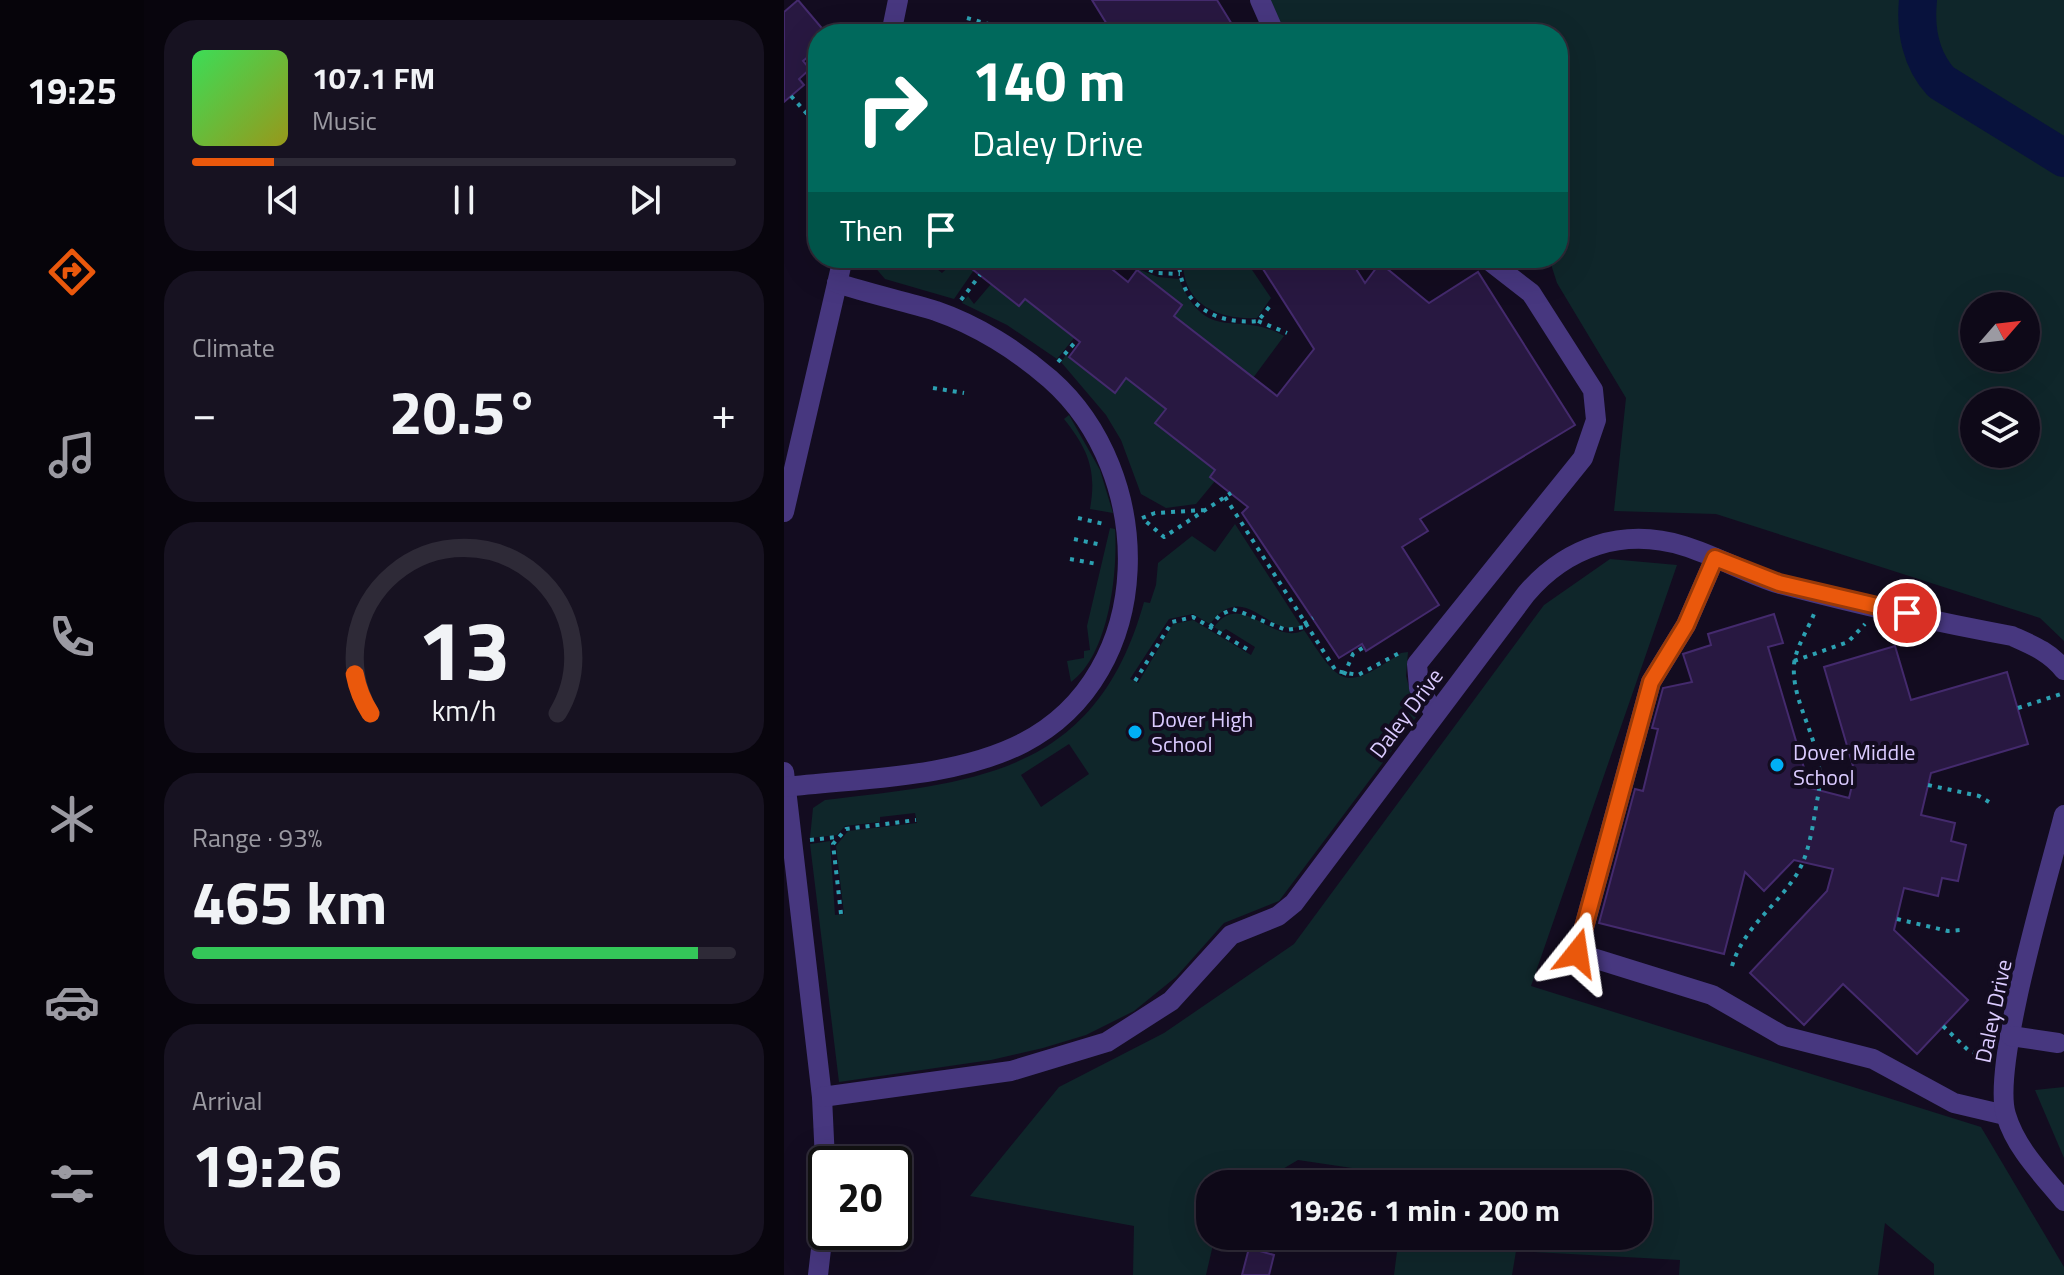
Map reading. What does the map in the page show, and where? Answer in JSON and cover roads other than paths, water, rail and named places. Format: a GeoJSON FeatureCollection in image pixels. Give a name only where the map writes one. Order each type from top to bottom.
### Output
{"type":"FeatureCollection","features":[{"type":"Feature","properties":{"kind":"street"},"geometry":{"type":"LineString","coordinates":[[893,24],[898,0]]}},
{"type":"Feature","properties":{"kind":"street"},"geometry":{"type":"LineString","coordinates":[[1260,0],[1271,24]]}},
{"type":"Feature","properties":{"kind":"street"},"geometry":{"type":"LineString","coordinates":[[784,512],[841,268]]}},
{"type":"Feature","properties":{"kind":"street"},"geometry":{"type":"LineString","coordinates":[[1435,714],[1419,688],[1417,664],[1423,653],[1583,458],[1596,420],[1593,390],[1531,293],[1499,268]]}},
{"type":"Feature","properties":{"kind":"street"},"geometry":{"type":"LineString","coordinates":[[824,1146],[822,1097],[785,779],[965,766],[1027,742],[1058,718],[1096,675],[1117,632],[1129,572],[1124,505],[1109,462],[1076,406],[1051,380],[1019,355],[963,323],[837,283]]}},
{"type":"Feature","properties":{"kind":"street","name":"Daley Drive"},"geometry":{"type":"LineString","coordinates":[[822,1097],[1011,1071],[1081,1052],[1131,1029],[1186,987],[1231,935],[1278,916],[1294,903],[1538,580],[1568,557],[1604,542],[1645,538],[1685,546],[1779,583],[2012,636],[2046,653],[2064,670]]}},
{"type":"Feature","properties":{"kind":"street"},"geometry":{"type":"LineString","coordinates":[[1715,558],[1686,625],[1651,682],[1577,953],[1712,995],[1783,1036],[1873,1059],[1954,1103],[2005,1115]]}},
{"type":"Feature","properties":{"kind":"street","name":"Daley Drive"},"geometry":{"type":"LineString","coordinates":[[2064,816],[2003,1078],[2005,1115],[2033,1165],[2064,1201]]}},
{"type":"Feature","properties":{"kind":"street"},"geometry":{"type":"LineString","coordinates":[[2011,1036],[2058,1043]]}},
{"type":"Feature","properties":{"kind":"street"},"geometry":{"type":"LineString","coordinates":[[818,1275],[821,1250]]}},
{"type":"Feature","properties":{"kind":"waterway"},"geometry":{"type":"LineString","coordinates":[[1918,0],[1921,44],[1941,82],[2064,158]]}},
{"type":"Feature","properties":{"kind":"place","name":"Dover High School"},"geometry":{"type":"Point","coordinates":[1135,732]}},
{"type":"Feature","properties":{"kind":"place","name":"Dover Middle School"},"geometry":{"type":"Point","coordinates":[1777,765]}}]}
